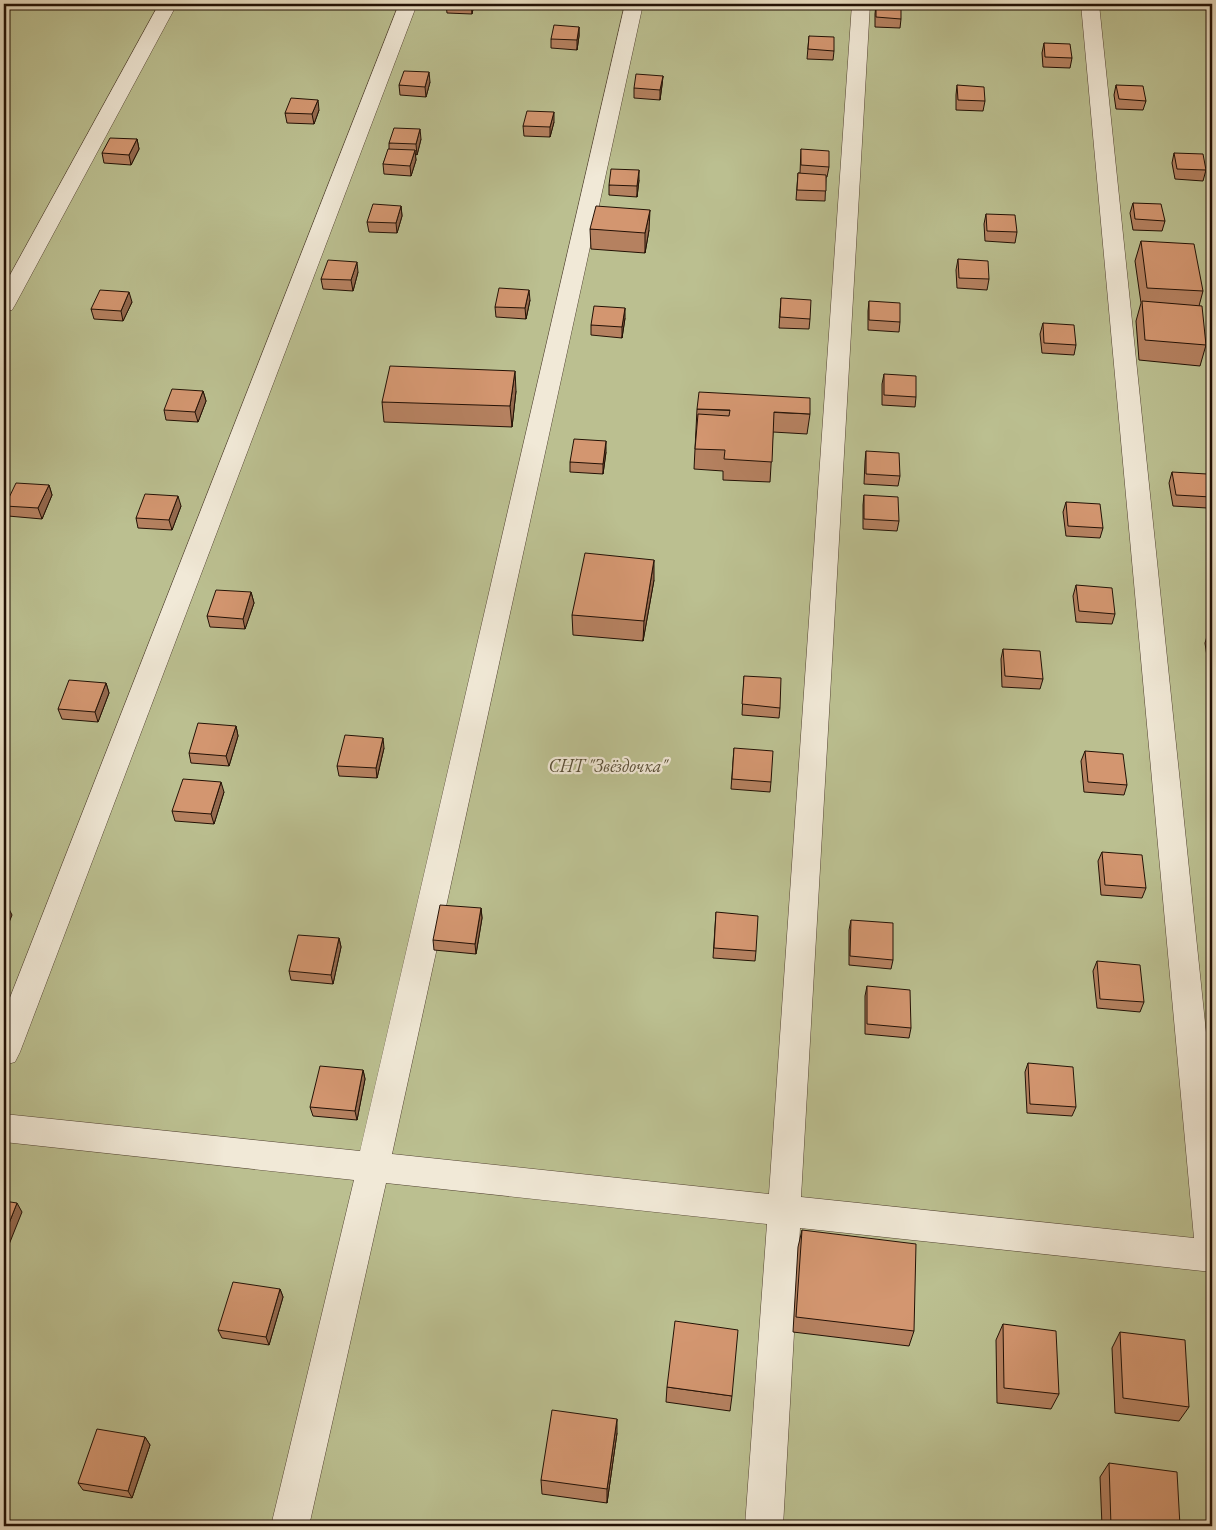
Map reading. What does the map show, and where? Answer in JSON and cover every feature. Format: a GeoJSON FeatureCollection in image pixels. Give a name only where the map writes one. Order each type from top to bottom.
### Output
{"type":"FeatureCollection","features":[{"type":"Feature","properties":{"kind":"street"},"geometry":{"type":"LineString","coordinates":[[4,305],[168,4]]}},
{"type":"Feature","properties":{"kind":"street"},"geometry":{"type":"LineString","coordinates":[[4,1052],[408,4]]}},
{"type":"Feature","properties":{"kind":"street"},"geometry":{"type":"LineString","coordinates":[[290,1526],[373,1167],[634,4]]}},
{"type":"Feature","properties":{"kind":"street"},"geometry":{"type":"LineString","coordinates":[[764,1526],[861,4]]}},
{"type":"Feature","properties":{"kind":"street"},"geometry":{"type":"LineString","coordinates":[[1090,4],[1212,1249]]}},
{"type":"Feature","properties":{"kind":"street"},"geometry":{"type":"LineString","coordinates":[[4,1128],[1212,1256]]}},
{"type":"Feature","properties":{"kind":"green space","name":"СНТ \"Звёздочка\""},"geometry":{"type":"Polygon","coordinates":[[[4,4],[1212,4],[1212,1526],[4,1526],[4,4]]]}},
{"type":"Feature","properties":{"kind":"building"},"geometry":{"type":"Polygon","coordinates":[[[876,4],[901,6],[901,19],[876,17],[876,4]]]}},
{"type":"Feature","properties":{"kind":"building"},"geometry":{"type":"Polygon","coordinates":[[[554,25],[579,27],[577,40],[551,39],[554,25]]]}},
{"type":"Feature","properties":{"kind":"building"},"geometry":{"type":"Polygon","coordinates":[[[809,36],[834,37],[834,51],[808,49],[809,36]]]}},
{"type":"Feature","properties":{"kind":"building"},"geometry":{"type":"Polygon","coordinates":[[[1044,43],[1070,44],[1072,58],[1045,57],[1044,43]]]}},
{"type":"Feature","properties":{"kind":"building"},"geometry":{"type":"Polygon","coordinates":[[[404,71],[429,72],[425,87],[399,85],[404,71]]]}},
{"type":"Feature","properties":{"kind":"building"},"geometry":{"type":"Polygon","coordinates":[[[636,74],[663,76],[660,90],[634,88],[636,74]]]}},
{"type":"Feature","properties":{"kind":"building"},"geometry":{"type":"Polygon","coordinates":[[[957,85],[984,87],[985,101],[958,100],[957,85]]]}},
{"type":"Feature","properties":{"kind":"building"},"geometry":{"type":"Polygon","coordinates":[[[1116,85],[1143,86],[1146,101],[1119,99],[1116,85]]]}},
{"type":"Feature","properties":{"kind":"building"},"geometry":{"type":"Polygon","coordinates":[[[291,98],[318,100],[312,114],[285,113],[291,98]]]}},
{"type":"Feature","properties":{"kind":"building"},"geometry":{"type":"Polygon","coordinates":[[[527,111],[554,112],[550,127],[523,126],[527,111]]]}},
{"type":"Feature","properties":{"kind":"building"},"geometry":{"type":"Polygon","coordinates":[[[394,128],[420,129],[416,144],[389,143],[394,128]]]}},
{"type":"Feature","properties":{"kind":"building"},"geometry":{"type":"Polygon","coordinates":[[[110,138],[137,139],[129,155],[102,153],[110,138]]]}},
{"type":"Feature","properties":{"kind":"building"},"geometry":{"type":"Polygon","coordinates":[[[388,149],[415,150],[410,166],[383,164],[388,149]]]}},
{"type":"Feature","properties":{"kind":"building"},"geometry":{"type":"Polygon","coordinates":[[[801,149],[829,151],[829,167],[801,165],[801,149]]]}},
{"type":"Feature","properties":{"kind":"building"},"geometry":{"type":"Polygon","coordinates":[[[1174,153],[1203,154],[1206,170],[1177,169],[1174,153]]]}},
{"type":"Feature","properties":{"kind":"building"},"geometry":{"type":"Polygon","coordinates":[[[611,169],[639,170],[637,186],[609,185],[611,169]]]}},
{"type":"Feature","properties":{"kind":"building"},"geometry":{"type":"Polygon","coordinates":[[[798,173],[826,175],[826,191],[797,190],[798,173]]]}},
{"type":"Feature","properties":{"kind":"building"},"geometry":{"type":"Polygon","coordinates":[[[1133,203],[1161,204],[1165,221],[1135,219],[1133,203]]]}},
{"type":"Feature","properties":{"kind":"building"},"geometry":{"type":"Polygon","coordinates":[[[373,204],[401,206],[396,223],[367,222],[373,204]]]}},
{"type":"Feature","properties":{"kind":"building"},"geometry":{"type":"Polygon","coordinates":[[[596,206],[650,210],[645,233],[590,229],[596,206]]]}},
{"type":"Feature","properties":{"kind":"building"},"geometry":{"type":"Polygon","coordinates":[[[986,214],[1015,215],[1017,232],[987,231],[986,214]]]}},
{"type":"Feature","properties":{"kind":"building"},"geometry":{"type":"Polygon","coordinates":[[[1141,241],[1194,244],[1203,291],[1147,288],[1141,241]]]}},
{"type":"Feature","properties":{"kind":"building"},"geometry":{"type":"Polygon","coordinates":[[[958,259],[988,261],[989,279],[959,278],[958,259]]]}},
{"type":"Feature","properties":{"kind":"building"},"geometry":{"type":"Polygon","coordinates":[[[328,260],[357,262],[351,280],[321,279],[328,260]]]}},
{"type":"Feature","properties":{"kind":"building"},"geometry":{"type":"Polygon","coordinates":[[[499,288],[529,290],[525,308],[495,307],[499,288]]]}},
{"type":"Feature","properties":{"kind":"building"},"geometry":{"type":"Polygon","coordinates":[[[100,290],[129,292],[121,311],[91,309],[100,290]]]}},
{"type":"Feature","properties":{"kind":"building"},"geometry":{"type":"Polygon","coordinates":[[[781,298],[811,300],[810,319],[780,317],[781,298]]]}},
{"type":"Feature","properties":{"kind":"building"},"geometry":{"type":"Polygon","coordinates":[[[869,301],[900,303],[900,322],[869,320],[869,301]]]}},
{"type":"Feature","properties":{"kind":"building"},"geometry":{"type":"Polygon","coordinates":[[[1142,301],[1202,306],[1206,345],[1145,340],[1142,301]]]}},
{"type":"Feature","properties":{"kind":"building"},"geometry":{"type":"Polygon","coordinates":[[[594,306],[625,308],[622,327],[591,325],[594,306]]]}},
{"type":"Feature","properties":{"kind":"building"},"geometry":{"type":"Polygon","coordinates":[[[1043,323],[1074,325],[1076,345],[1044,343],[1043,323]]]}},
{"type":"Feature","properties":{"kind":"building"},"geometry":{"type":"Polygon","coordinates":[[[390,366],[515,371],[510,406],[382,402],[390,366]]]}},
{"type":"Feature","properties":{"kind":"building"},"geometry":{"type":"Polygon","coordinates":[[[884,374],[916,376],[916,397],[884,395],[884,374]]]}},
{"type":"Feature","properties":{"kind":"building"},"geometry":{"type":"Polygon","coordinates":[[[172,389],[203,391],[195,412],[164,410],[172,389]]]}},
{"type":"Feature","properties":{"kind":"building"},"geometry":{"type":"Polygon","coordinates":[[[699,392],[810,398],[810,414],[774,412],[772,462],[724,459],[725,450],[695,449],[698,414],[729,416],[730,410],[697,409],[699,392]]]}},
{"type":"Feature","properties":{"kind":"building"},"geometry":{"type":"Polygon","coordinates":[[[574,439],[606,441],[603,464],[570,462],[574,439]]]}},
{"type":"Feature","properties":{"kind":"building"},"geometry":{"type":"Polygon","coordinates":[[[866,451],[899,453],[900,476],[866,474],[866,451]]]}},
{"type":"Feature","properties":{"kind":"building"},"geometry":{"type":"Polygon","coordinates":[[[1172,472],[1207,474],[1211,497],[1176,495],[1172,472]]]}},
{"type":"Feature","properties":{"kind":"building"},"geometry":{"type":"Polygon","coordinates":[[[16,483],[49,485],[38,508],[5,506],[16,483]]]}},
{"type":"Feature","properties":{"kind":"building"},"geometry":{"type":"Polygon","coordinates":[[[145,494],[178,496],[169,520],[136,518],[145,494]]]}},
{"type":"Feature","properties":{"kind":"building"},"geometry":{"type":"Polygon","coordinates":[[[864,495],[898,497],[899,521],[864,519],[864,495]]]}},
{"type":"Feature","properties":{"kind":"building"},"geometry":{"type":"Polygon","coordinates":[[[1066,502],[1100,504],[1103,528],[1068,526],[1066,502]]]}},
{"type":"Feature","properties":{"kind":"building"},"geometry":{"type":"Polygon","coordinates":[[[585,553],[654,560],[644,621],[572,615],[585,553]]]}},
{"type":"Feature","properties":{"kind":"building"},"geometry":{"type":"Polygon","coordinates":[[[1076,585],[1112,588],[1115,614],[1079,611],[1076,585]]]}},
{"type":"Feature","properties":{"kind":"building"},"geometry":{"type":"Polygon","coordinates":[[[216,590],[251,592],[243,619],[207,616],[216,590]]]}},
{"type":"Feature","properties":{"kind":"building"},"geometry":{"type":"Polygon","coordinates":[[[1208,633],[1212,633],[1212,657],[1208,633]]]}},
{"type":"Feature","properties":{"kind":"building"},"geometry":{"type":"Polygon","coordinates":[[[1003,649],[1040,651],[1043,679],[1005,676],[1003,649]]]}},
{"type":"Feature","properties":{"kind":"building"},"geometry":{"type":"Polygon","coordinates":[[[744,676],[781,678],[780,708],[742,704],[744,676]]]}},
{"type":"Feature","properties":{"kind":"building"},"geometry":{"type":"Polygon","coordinates":[[[69,680],[106,683],[95,712],[58,709],[69,680]]]}},
{"type":"Feature","properties":{"kind":"building"},"geometry":{"type":"Polygon","coordinates":[[[198,723],[236,726],[226,756],[189,753],[198,723]]]}},
{"type":"Feature","properties":{"kind":"building"},"geometry":{"type":"Polygon","coordinates":[[[345,735],[383,738],[376,768],[337,766],[345,735]]]}},
{"type":"Feature","properties":{"kind":"building"},"geometry":{"type":"Polygon","coordinates":[[[734,748],[773,751],[771,782],[732,779],[734,748]]]}},
{"type":"Feature","properties":{"kind":"building"},"geometry":{"type":"Polygon","coordinates":[[[1085,751],[1123,754],[1127,785],[1088,782],[1085,751]]]}},
{"type":"Feature","properties":{"kind":"building"},"geometry":{"type":"Polygon","coordinates":[[[183,779],[221,782],[211,814],[172,811],[183,779]]]}},
{"type":"Feature","properties":{"kind":"building"},"geometry":{"type":"Polygon","coordinates":[[[1102,852],[1142,855],[1146,888],[1105,885],[1102,852]]]}},
{"type":"Feature","properties":{"kind":"building"},"geometry":{"type":"Polygon","coordinates":[[[440,905],[481,908],[475,944],[433,940],[440,905]]]}},
{"type":"Feature","properties":{"kind":"building"},"geometry":{"type":"Polygon","coordinates":[[[716,912],[758,916],[756,951],[714,948],[716,912]]]}},
{"type":"Feature","properties":{"kind":"building"},"geometry":{"type":"Polygon","coordinates":[[[851,920],[893,923],[893,960],[850,956],[851,920]]]}},
{"type":"Feature","properties":{"kind":"building"},"geometry":{"type":"Polygon","coordinates":[[[298,935],[339,938],[331,975],[289,971],[298,935]]]}},
{"type":"Feature","properties":{"kind":"building"},"geometry":{"type":"Polygon","coordinates":[[[1097,961],[1140,965],[1144,1002],[1100,999],[1097,961]]]}},
{"type":"Feature","properties":{"kind":"building"},"geometry":{"type":"Polygon","coordinates":[[[867,986],[910,990],[911,1028],[867,1024],[867,986]]]}},
{"type":"Feature","properties":{"kind":"building"},"geometry":{"type":"Polygon","coordinates":[[[1028,1063],[1073,1067],[1076,1107],[1030,1104],[1028,1063]]]}},
{"type":"Feature","properties":{"kind":"building"},"geometry":{"type":"Polygon","coordinates":[[[320,1066],[363,1070],[355,1111],[310,1107],[320,1066]]]}},
{"type":"Feature","properties":{"kind":"building"},"geometry":{"type":"Polygon","coordinates":[[[4,1201],[17,1203],[4,1236],[4,1201]]]}},
{"type":"Feature","properties":{"kind":"building"},"geometry":{"type":"Polygon","coordinates":[[[802,1230],[916,1244],[914,1331],[796,1317],[802,1230]]]}},
{"type":"Feature","properties":{"kind":"building"},"geometry":{"type":"Polygon","coordinates":[[[233,1282],[280,1289],[266,1337],[218,1330],[233,1282]]]}},
{"type":"Feature","properties":{"kind":"building"},"geometry":{"type":"Polygon","coordinates":[[[675,1321],[738,1330],[732,1396],[667,1387],[675,1321]]]}},
{"type":"Feature","properties":{"kind":"building"},"geometry":{"type":"Polygon","coordinates":[[[1003,1324],[1056,1331],[1059,1394],[1004,1388],[1003,1324]]]}},
{"type":"Feature","properties":{"kind":"building"},"geometry":{"type":"Polygon","coordinates":[[[1120,1332],[1185,1340],[1189,1407],[1123,1398],[1120,1332]]]}},
{"type":"Feature","properties":{"kind":"building"},"geometry":{"type":"Polygon","coordinates":[[[552,1410],[617,1419],[607,1489],[541,1480],[552,1410]]]}},
{"type":"Feature","properties":{"kind":"building"},"geometry":{"type":"Polygon","coordinates":[[[97,1429],[145,1437],[128,1491],[78,1483],[97,1429]]]}},
{"type":"Feature","properties":{"kind":"building"},"geometry":{"type":"Polygon","coordinates":[[[1109,1463],[1177,1472],[1180,1526],[1111,1526],[1109,1463]]]}}]}
